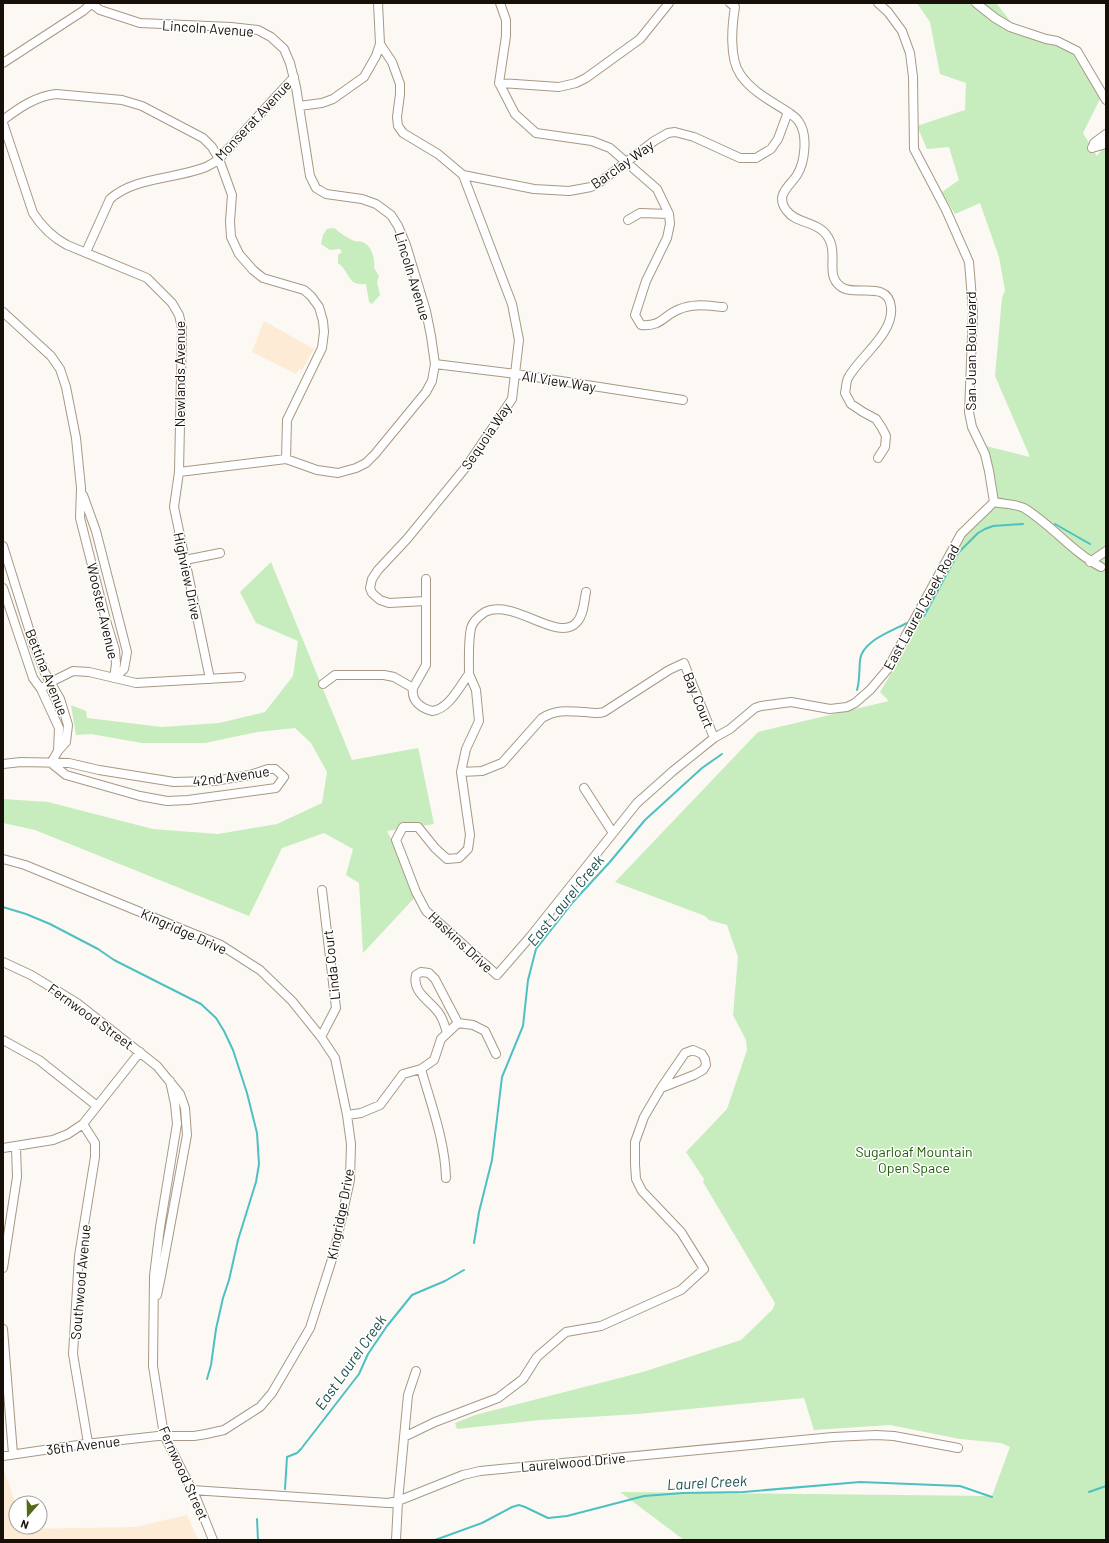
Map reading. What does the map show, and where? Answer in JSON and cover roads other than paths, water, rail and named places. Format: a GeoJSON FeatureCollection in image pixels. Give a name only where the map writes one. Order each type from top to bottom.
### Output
{"type":"FeatureCollection","features":[{"type":"Feature","properties":{"kind":"street"},"geometry":{"type":"LineString","coordinates":[[3,63],[83,11],[92,3]]}},
{"type":"Feature","properties":{"kind":"street","name":"Lincoln Avenue"},"geometry":{"type":"LineString","coordinates":[[92,3],[100,10],[140,23],[231,27],[258,30],[271,37],[284,49],[290,63],[294,77],[310,176],[316,188],[326,194],[362,199],[376,204],[391,215],[398,226],[406,245],[426,311],[435,364],[432,380],[426,392],[366,463],[356,468],[338,473],[317,470],[286,459],[179,472]]}},
{"type":"Feature","properties":{"kind":"street","name":"Monserat Avenue"},"geometry":{"type":"LineString","coordinates":[[298,106],[322,103],[333,99],[364,77],[376,56],[380,44],[378,3]]}},
{"type":"Feature","properties":{"kind":"street"},"geometry":{"type":"LineString","coordinates":[[500,3],[506,20],[506,36],[499,83],[515,114],[536,133],[592,141],[610,148],[657,189],[669,214],[670,224],[667,238],[646,281],[635,315],[641,325],[652,326],[680,308],[698,305],[723,307]]}},
{"type":"Feature","properties":{"kind":"street"},"geometry":{"type":"LineString","coordinates":[[499,83],[559,86],[586,78],[640,39],[669,3]]}},
{"type":"Feature","properties":{"kind":"street","name":"San Juan Boulevard"},"geometry":{"type":"LineString","coordinates":[[878,3],[888,12],[902,31],[910,53],[913,77],[914,149],[946,210],[968,262],[973,311],[969,412],[972,427],[985,454],[994,502]]}},
{"type":"Feature","properties":{"kind":"street"},"geometry":{"type":"LineString","coordinates":[[976,3],[994,18],[1010,27],[1046,39],[1057,41],[1077,51],[1106,100]]}},
{"type":"Feature","properties":{"kind":"street"},"geometry":{"type":"LineString","coordinates":[[733,5],[733,51],[739,73],[758,93],[788,112],[799,122],[804,136],[800,170],[784,192],[782,199],[787,212],[794,217],[812,224],[822,230],[830,240],[834,253],[833,277],[840,286],[847,290],[878,291],[886,296],[891,306],[890,320],[848,379],[845,393],[851,404],[876,419],[882,428],[886,436],[885,447],[878,458]]}},
{"type":"Feature","properties":{"kind":"street","name":"Barclay Way"},"geometry":{"type":"LineString","coordinates":[[380,44],[392,62],[400,84],[397,117],[398,126],[403,133],[438,154],[464,175],[534,189],[569,191],[592,187],[654,141],[668,133],[675,132],[694,137],[740,158],[756,158],[771,149],[778,139],[788,112]]}},
{"type":"Feature","properties":{"kind":"street","name":"Monserat Avenue"},"geometry":{"type":"LineString","coordinates":[[86,252],[110,199],[132,186],[207,167],[219,159],[294,77]]}},
{"type":"Feature","properties":{"kind":"street"},"geometry":{"type":"LineString","coordinates":[[3,120],[20,108],[48,94],[122,100],[142,106],[203,138],[212,148],[219,159],[232,195],[230,221],[231,237],[239,254],[253,270],[263,278],[304,290],[311,296],[319,308],[323,321],[323,339],[320,352],[286,420],[286,459]]}},
{"type":"Feature","properties":{"kind":"street","name":"Newlands Avenue"},"geometry":{"type":"LineString","coordinates":[[3,123],[32,213],[40,225],[58,240],[147,278],[172,303],[180,315],[182,328],[179,472]]}},
{"type":"Feature","properties":{"kind":"street"},"geometry":{"type":"LineString","coordinates":[[1106,134],[1094,144],[1092,148],[1106,144]]}},
{"type":"Feature","properties":{"kind":"street","name":"Sequoia Way"},"geometry":{"type":"LineString","coordinates":[[425,601],[389,603],[380,600],[372,593],[370,588],[372,579],[378,570],[407,539],[470,461],[512,399],[516,374],[519,340],[512,304],[464,175]]}},
{"type":"Feature","properties":{"kind":"street"},"geometry":{"type":"LineString","coordinates":[[628,220],[640,213],[669,214]]}},
{"type":"Feature","properties":{"kind":"street","name":"Wooster Avenue"},"geometry":{"type":"LineString","coordinates":[[3,312],[51,356],[60,369],[66,387],[76,438],[81,488],[80,518],[115,650],[116,664],[114,678]]}},
{"type":"Feature","properties":{"kind":"street","name":"All View Way"},"geometry":{"type":"LineString","coordinates":[[435,364],[516,374],[683,400]]}},
{"type":"Feature","properties":{"kind":"street","name":"Highview Drive"},"geometry":{"type":"LineString","coordinates":[[179,472],[174,507],[210,679]]}},
{"type":"Feature","properties":{"kind":"street","name":"Wooster Avenue"},"geometry":{"type":"LineString","coordinates":[[81,488],[96,531],[127,652],[124,668],[114,678]]}},
{"type":"Feature","properties":{"kind":"street"},"geometry":{"type":"LineString","coordinates":[[994,502],[1023,508],[1048,526],[1082,557],[1101,567]]}},
{"type":"Feature","properties":{"kind":"street","name":"East Laurel Creek Road"},"geometry":{"type":"LineString","coordinates":[[497,975],[530,937],[637,803],[672,771],[714,738],[730,729],[755,708],[761,706],[791,702],[830,709],[847,707],[855,703],[870,690],[887,670],[961,534],[994,502]]}},
{"type":"Feature","properties":{"kind":"street","name":"Bettina Avenue"},"geometry":{"type":"LineString","coordinates":[[3,546],[34,645],[45,673],[60,699],[68,726],[66,742],[58,751],[51,763]]}},
{"type":"Feature","properties":{"kind":"street"},"geometry":{"type":"LineString","coordinates":[[185,560],[220,553]]}},
{"type":"Feature","properties":{"kind":"street"},"geometry":{"type":"LineString","coordinates":[[1090,562],[1103,553]]}},
{"type":"Feature","properties":{"kind":"street"},"geometry":{"type":"LineString","coordinates":[[426,579],[426,665],[413,688],[412,693],[420,706],[426,709],[436,710],[448,702],[469,674],[471,629],[477,618],[483,613],[495,609],[508,609],[552,626],[565,628],[571,627],[579,620],[586,592]]}},
{"type":"Feature","properties":{"kind":"street","name":"Bettina Avenue"},"geometry":{"type":"LineString","coordinates":[[3,588],[33,678],[41,689],[59,728],[58,751]]}},
{"type":"Feature","properties":{"kind":"street","name":"Bay Court"},"geometry":{"type":"LineString","coordinates":[[461,772],[482,770],[502,763],[542,718],[550,713],[561,711],[597,714],[604,712],[669,670],[684,663],[714,738]]}},
{"type":"Feature","properties":{"kind":"street"},"geometry":{"type":"LineString","coordinates":[[41,689],[73,671],[89,672],[136,683],[242,678]]}},
{"type":"Feature","properties":{"kind":"street","name":"Haskins Drive"},"geometry":{"type":"LineString","coordinates":[[469,674],[476,690],[479,721],[466,748],[461,772],[470,835],[468,849],[459,858],[447,859],[435,848],[418,827],[403,827],[396,840],[416,892],[426,911],[497,975]]}},
{"type":"Feature","properties":{"kind":"street"},"geometry":{"type":"LineString","coordinates":[[323,684],[326,680],[335,675],[384,675],[400,680],[413,688]]}},
{"type":"Feature","properties":{"kind":"street","name":"42nd Avenue"},"geometry":{"type":"LineString","coordinates":[[3,764],[21,762],[69,763],[98,770],[174,782],[214,781],[235,778],[268,769],[275,769],[284,777],[276,788],[188,800],[168,801],[140,796],[66,775],[51,763]]}},
{"type":"Feature","properties":{"kind":"street"},"geometry":{"type":"LineString","coordinates":[[584,788],[613,833]]}},
{"type":"Feature","properties":{"kind":"street","name":"Kingridge Drive"},"geometry":{"type":"LineString","coordinates":[[3,859],[25,865],[221,945],[260,970],[292,1001],[321,1037],[335,1058],[347,1115],[351,1144],[350,1180],[334,1253],[310,1328],[272,1392],[260,1407],[224,1430],[194,1436],[164,1435]]}},
{"type":"Feature","properties":{"kind":"street","name":"Linda Court"},"geometry":{"type":"LineString","coordinates":[[321,1037],[336,1008],[322,890]]}},
{"type":"Feature","properties":{"kind":"street","name":"Fernwood Street"},"geometry":{"type":"LineString","coordinates":[[3,962],[50,985],[77,1003],[157,1066],[170,1081],[175,1104],[177,1128],[160,1227],[154,1276],[153,1366],[164,1435],[192,1490],[213,1540]]}},
{"type":"Feature","properties":{"kind":"street"},"geometry":{"type":"LineString","coordinates":[[447,1033],[439,1013],[418,990],[414,983],[416,975],[421,972],[429,973],[435,979],[458,1023]]}},
{"type":"Feature","properties":{"kind":"street"},"geometry":{"type":"LineString","coordinates":[[347,1115],[361,1113],[380,1105],[403,1074],[421,1069],[434,1060],[441,1039],[458,1023],[473,1025],[485,1031],[496,1054]]}},
{"type":"Feature","properties":{"kind":"street"},"geometry":{"type":"LineString","coordinates":[[3,1040],[39,1060],[97,1106]]}},
{"type":"Feature","properties":{"kind":"street"},"geometry":{"type":"LineString","coordinates":[[404,1437],[435,1422],[498,1398],[523,1378],[538,1357],[566,1332],[602,1326],[681,1290],[704,1269],[681,1232],[642,1191],[636,1179],[635,1142],[644,1117],[661,1088],[685,1053],[693,1050],[702,1054],[706,1065],[703,1070],[661,1088]]}},
{"type":"Feature","properties":{"kind":"street"},"geometry":{"type":"LineString","coordinates":[[3,1148],[53,1140],[68,1134],[83,1124],[140,1052]]}},
{"type":"Feature","properties":{"kind":"street"},"geometry":{"type":"LineString","coordinates":[[421,1069],[436,1120],[445,1162],[446,1178]]}},
{"type":"Feature","properties":{"kind":"street","name":"Southwood Avenue"},"geometry":{"type":"LineString","coordinates":[[83,1124],[94,1143],[95,1157],[79,1256],[73,1354],[88,1443]]}},
{"type":"Feature","properties":{"kind":"street"},"geometry":{"type":"LineString","coordinates":[[3,1268],[18,1177],[16,1147]]}},
{"type":"Feature","properties":{"kind":"street"},"geometry":{"type":"LineString","coordinates":[[3,1329],[13,1454]]}},
{"type":"Feature","properties":{"kind":"street"},"geometry":{"type":"LineString","coordinates":[[396,1540],[398,1501],[408,1395],[416,1371]]}},
{"type":"Feature","properties":{"kind":"street","name":"36th Avenue"},"geometry":{"type":"LineString","coordinates":[[3,1456],[88,1443],[164,1435]]}},
{"type":"Feature","properties":{"kind":"street","name":"Laurelwood Drive"},"geometry":{"type":"LineString","coordinates":[[192,1490],[388,1503],[398,1501],[463,1475],[480,1471],[833,1437],[876,1435],[894,1436],[958,1448]]}},
{"type":"Feature","properties":{"kind":"waterway","name":"East Laurel Creek"},"geometry":{"type":"LineString","coordinates":[[924,616],[958,553],[978,533],[993,526],[1023,524]]}},
{"type":"Feature","properties":{"kind":"waterway","name":"East Laurel Creek"},"geometry":{"type":"LineString","coordinates":[[1055,524],[1090,544]]}},
{"type":"Feature","properties":{"kind":"waterway","name":"East Laurel Creek"},"geometry":{"type":"LineString","coordinates":[[857,690],[860,660],[866,647],[879,637],[907,623]]}},
{"type":"Feature","properties":{"kind":"waterway","name":"East Laurel Creek"},"geometry":{"type":"LineString","coordinates":[[474,1243],[479,1212],[492,1160],[502,1077],[523,1026],[528,980],[536,949],[573,902],[609,863],[645,820],[702,768],[722,754]]}},
{"type":"Feature","properties":{"kind":"waterway"},"geometry":{"type":"LineString","coordinates":[[3,907],[26,914],[50,924],[98,949],[114,960],[201,1004],[216,1018],[233,1050],[247,1093],[257,1133],[259,1164],[256,1182],[238,1240],[229,1280],[223,1298],[216,1329],[211,1365],[207,1379]]}},
{"type":"Feature","properties":{"kind":"waterway","name":"East Laurel Creek"},"geometry":{"type":"LineString","coordinates":[[285,1489],[287,1457],[297,1453],[301,1449],[359,1374],[368,1354],[387,1326],[412,1295],[445,1281],[464,1270]]}},
{"type":"Feature","properties":{"kind":"waterway","name":"Laurel Creek"},"geometry":{"type":"LineString","coordinates":[[435,1540],[482,1523],[512,1507],[519,1505],[548,1518],[567,1516],[644,1496],[683,1493],[743,1492],[860,1482],[960,1486],[992,1497]]}},
{"type":"Feature","properties":{"kind":"waterway","name":"Laurel Creek"},"geometry":{"type":"LineString","coordinates":[[1089,1492],[1106,1486]]}},
{"type":"Feature","properties":{"kind":"waterway","name":"East Laurel Creek"},"geometry":{"type":"LineString","coordinates":[[257,1519],[258,1540]]}},
{"type":"Feature","properties":{"kind":"park label","name":"Sugarloaf Mountain Open Space"},"geometry":{"type":"Point","coordinates":[914,1160]}}]}
